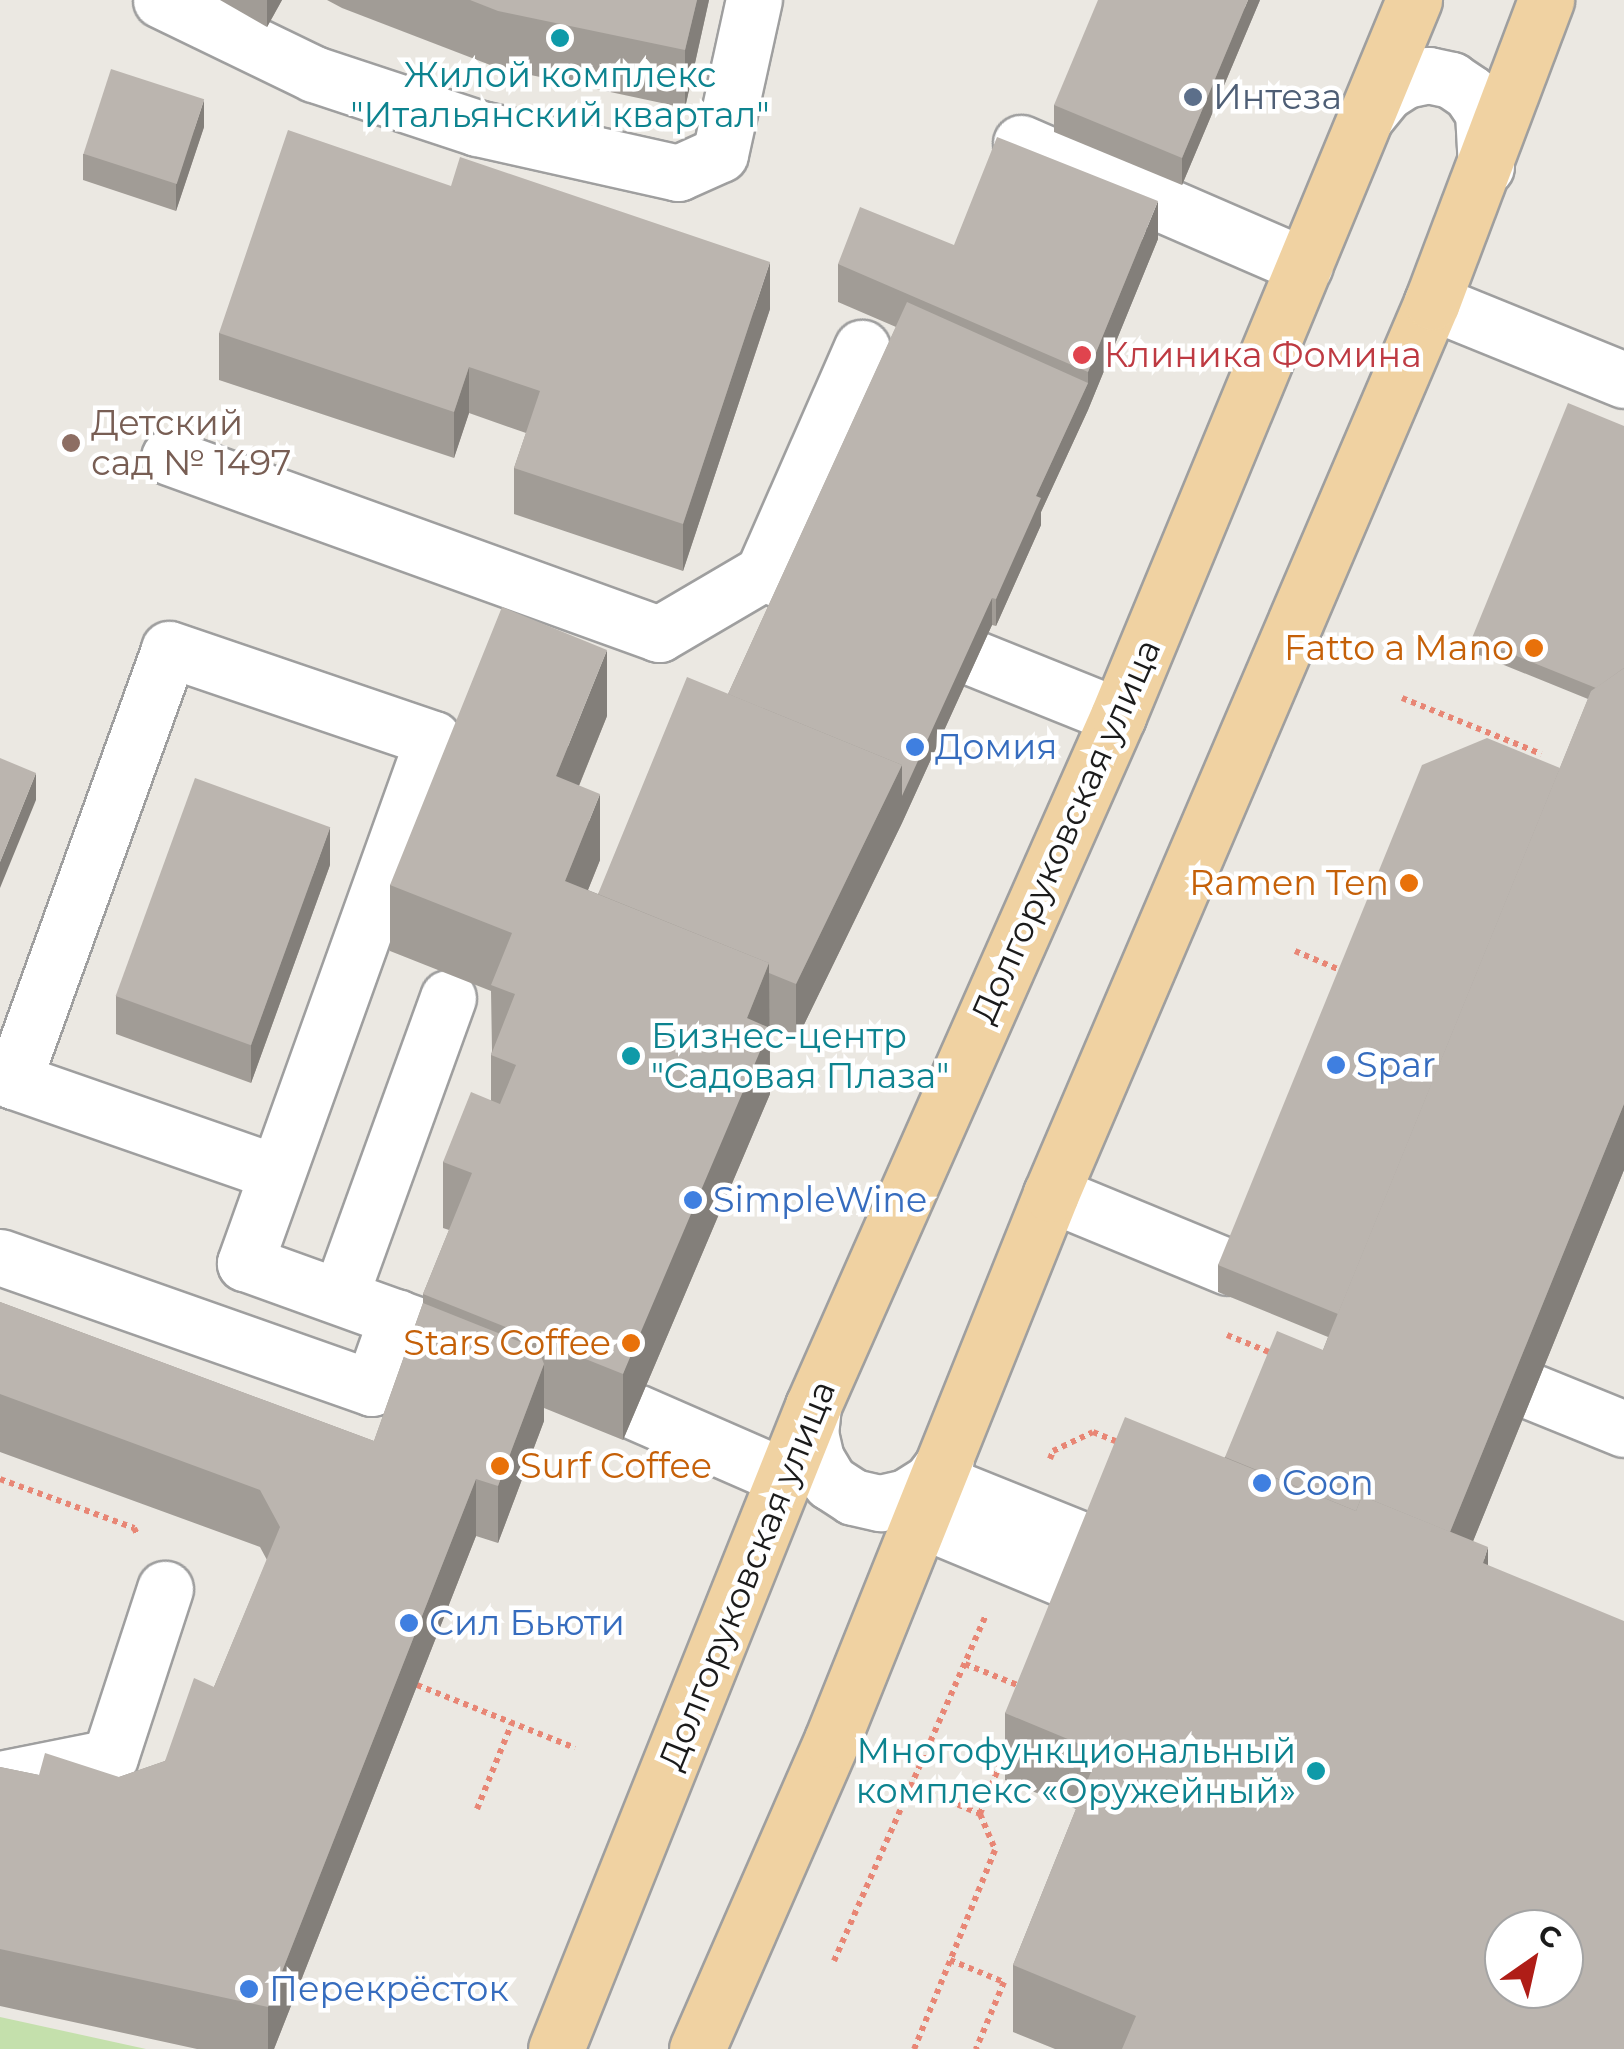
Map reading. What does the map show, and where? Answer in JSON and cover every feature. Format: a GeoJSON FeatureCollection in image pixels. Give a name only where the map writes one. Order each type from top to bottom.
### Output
{"type":"FeatureCollection","features":[{"type":"Feature","properties":{"kind":"main road","name":"Долгоруковская улица"},"geometry":{"type":"LineString","coordinates":[[556,2049],[813,1406],[1118,716],[1414,0]]}},
{"type":"Feature","properties":{"kind":"main road"},"geometry":{"type":"LineString","coordinates":[[697,2049],[936,1488],[1051,1194],[1432,302],[1546,0]]}},
{"type":"Feature","properties":{"kind":"street"},"geometry":{"type":"LineString","coordinates":[[161,0],[314,74],[476,128],[678,173],[720,154],[754,0]]}},
{"type":"Feature","properties":{"kind":"street"},"geometry":{"type":"LineString","coordinates":[[1365,118],[1385,93],[1404,80],[1428,75],[1450,80],[1470,93],[1483,112],[1488,136],[1486,167]]}},
{"type":"Feature","properties":{"kind":"street"},"geometry":{"type":"LineString","coordinates":[[1020,143],[1305,266]]}},
{"type":"Feature","properties":{"kind":"street"},"geometry":{"type":"LineString","coordinates":[[1432,302],[1624,380]]}},
{"type":"Feature","properties":{"kind":"street"},"geometry":{"type":"LineString","coordinates":[[169,457],[659,634],[777,579],[862,348]]}},
{"type":"Feature","properties":{"kind":"street"},"geometry":{"type":"LineString","coordinates":[[0,1257],[372,1388],[416,1324],[245,1263],[433,739],[169,649],[13,1080],[275,1172]]}},
{"type":"Feature","properties":{"kind":"street"},"geometry":{"type":"LineString","coordinates":[[976,658],[1118,716]]}},
{"type":"Feature","properties":{"kind":"street"},"geometry":{"type":"LineString","coordinates":[[340,1296],[448,998]]}},
{"type":"Feature","properties":{"kind":"street"},"geometry":{"type":"LineString","coordinates":[[1051,1194],[1228,1267]]}},
{"type":"Feature","properties":{"kind":"street"},"geometry":{"type":"LineString","coordinates":[[1533,1392],[1624,1429]]}},
{"type":"Feature","properties":{"kind":"street"},"geometry":{"type":"LineString","coordinates":[[813,1406],[810,1433],[816,1459],[830,1482],[853,1498],[880,1502],[906,1497],[930,1482],[1018,1537],[1092,1567]]}},
{"type":"Feature","properties":{"kind":"street"},"geometry":{"type":"LineString","coordinates":[[636,1412],[786,1477]]}},
{"type":"Feature","properties":{"kind":"street"},"geometry":{"type":"LineString","coordinates":[[0,1779],[110,1757],[165,1589]]}},
{"type":"Feature","properties":{"kind":"path"},"geometry":{"type":"LineString","coordinates":[[1402,698],[1541,754]]}},
{"type":"Feature","properties":{"kind":"path"},"geometry":{"type":"LineString","coordinates":[[1295,951],[1348,973]]}},
{"type":"Feature","properties":{"kind":"path"},"geometry":{"type":"LineString","coordinates":[[1210,1328],[1283,1358]]}},
{"type":"Feature","properties":{"kind":"path"},"geometry":{"type":"LineString","coordinates":[[834,1961],[966,1664],[1053,1451],[1093,1432],[1124,1444]]}},
{"type":"Feature","properties":{"kind":"path"},"geometry":{"type":"LineString","coordinates":[[0,1479],[134,1528],[165,1589]]}},
{"type":"Feature","properties":{"kind":"path"},"geometry":{"type":"LineString","coordinates":[[966,1664],[1030,1690]]}},
{"type":"Feature","properties":{"kind":"path"},"geometry":{"type":"LineString","coordinates":[[417,1685],[575,1748]]}},
{"type":"Feature","properties":{"kind":"path"},"geometry":{"type":"LineString","coordinates":[[477,1809],[512,1723]]}},
{"type":"Feature","properties":{"kind":"path"},"geometry":{"type":"LineString","coordinates":[[980,1814],[1009,1742]]}},
{"type":"Feature","properties":{"kind":"path"},"geometry":{"type":"LineString","coordinates":[[912,1785],[980,1814],[995,1850],[914,2049]]}},
{"type":"Feature","properties":{"kind":"path"},"geometry":{"type":"LineString","coordinates":[[950,1960],[1004,1982],[976,2049]]}},
{"type":"Feature","properties":{"kind":"green space"},"geometry":{"type":"Polygon","coordinates":[[[0,2017],[146,2049],[0,2049],[0,2017]]]}},
{"type":"Feature","properties":{"kind":"building"},"geometry":{"type":"Polygon","coordinates":[[[470,0],[697,0],[685,50],[498,11],[470,0]]]}},
{"type":"Feature","properties":{"kind":"building"},"geometry":{"type":"Polygon","coordinates":[[[1098,0],[1248,0],[1182,158],[1054,105],[1098,0]]]}},
{"type":"Feature","properties":{"kind":"building"},"geometry":{"type":"Polygon","coordinates":[[[111,69],[204,99],[177,184],[83,154],[111,69]]]}},
{"type":"Feature","properties":{"kind":"building"},"geometry":{"type":"Polygon","coordinates":[[[288,130],[451,186],[460,157],[770,262],[683,524],[514,468],[540,391],[469,367],[454,412],[219,333],[288,130]]]}},
{"type":"Feature","properties":{"kind":"building"},"geometry":{"type":"Polygon","coordinates":[[[997,137],[1158,201],[1088,372],[838,264],[860,207],[954,245],[997,137]]]}},
{"type":"Feature","properties":{"kind":"building"},"geometry":{"type":"Polygon","coordinates":[[[907,302],[1088,383],[1036,496],[1041,498],[996,599],[992,598],[902,796],[902,765],[728,694],[907,302]]]}},
{"type":"Feature","properties":{"kind":"building"},"geometry":{"type":"Polygon","coordinates":[[[1568,403],[1624,426],[1624,668],[1596,688],[1472,638],[1568,403]]]}},
{"type":"Feature","properties":{"kind":"building","name":"Бизнес-центр \"Садовая Плаза\""},"geometry":{"type":"Polygon","coordinates":[[[502,607],[607,650],[556,776],[600,794],[565,881],[769,963],[747,1018],[770,1028],[623,1374],[423,1294],[472,1173],[443,1162],[471,1092],[500,1104],[516,1065],[491,1055],[515,994],[491,985],[512,933],[390,885],[502,607]]]}},
{"type":"Feature","properties":{"kind":"building"},"geometry":{"type":"Polygon","coordinates":[[[1624,668],[1624,1104],[1450,1532],[1362,1496],[1356,1511],[1225,1457],[1277,1331],[1323,1350],[1591,691],[1624,668]]]}},
{"type":"Feature","properties":{"kind":"building"},"geometry":{"type":"Polygon","coordinates":[[[687,677],[902,765],[796,984],[769,973],[769,963],[598,894],[687,677]]]}},
{"type":"Feature","properties":{"kind":"building"},"geometry":{"type":"Polygon","coordinates":[[[1487,738],[1560,768],[1338,1314],[1218,1265],[1422,765],[1487,738]]]}},
{"type":"Feature","properties":{"kind":"building"},"geometry":{"type":"Polygon","coordinates":[[[0,758],[36,773],[0,862],[0,758]]]}},
{"type":"Feature","properties":{"kind":"building"},"geometry":{"type":"Polygon","coordinates":[[[195,778],[330,827],[251,1045],[116,996],[195,778]]]}},
{"type":"Feature","properties":{"kind":"building"},"geometry":{"type":"Polygon","coordinates":[[[0,1302],[374,1441],[423,1303],[538,1349],[544,1364],[498,1486],[476,1479],[268,2007],[0,1949],[0,1767],[39,1775],[45,1753],[119,1777],[165,1761],[194,1678],[214,1687],[280,1527],[260,1490],[0,1394],[0,1302]]]}},
{"type":"Feature","properties":{"kind":"building","name":"Многофункциональный комплекс «Оружейный»"},"geometry":{"type":"Polygon","coordinates":[[[1125,1417],[1356,1511],[1362,1496],[1488,1547],[1483,1563],[1624,1621],[1624,2049],[1122,2049],[1136,2016],[1013,1965],[1099,1752],[1005,1713],[1125,1417]]]}},
{"type":"Feature","properties":{"kind":"place","name":"Жилой комплекс \"Итальянский квартал\""},"geometry":{"type":"Point","coordinates":[560,38]}},
{"type":"Feature","properties":{"kind":"place","name":"Интеза"},"geometry":{"type":"Point","coordinates":[1193,97]}},
{"type":"Feature","properties":{"kind":"place","name":"Клиника Фомина"},"geometry":{"type":"Point","coordinates":[1082,355]}},
{"type":"Feature","properties":{"kind":"place","name":"Детский сад № 1497"},"geometry":{"type":"Point","coordinates":[71,443]}},
{"type":"Feature","properties":{"kind":"place","name":"Fatto a Mano"},"geometry":{"type":"Point","coordinates":[1534,648]}},
{"type":"Feature","properties":{"kind":"place","name":"Домия"},"geometry":{"type":"Point","coordinates":[915,747]}},
{"type":"Feature","properties":{"kind":"place","name":"Ramen Ten"},"geometry":{"type":"Point","coordinates":[1409,883]}},
{"type":"Feature","properties":{"kind":"place","name":"Бизнес-центр \"Садовая Плаза\""},"geometry":{"type":"Point","coordinates":[631,1056]}},
{"type":"Feature","properties":{"kind":"place","name":"Spar"},"geometry":{"type":"Point","coordinates":[1336,1065]}},
{"type":"Feature","properties":{"kind":"place","name":"SimpleWine"},"geometry":{"type":"Point","coordinates":[693,1200]}},
{"type":"Feature","properties":{"kind":"place","name":"Stars Coffee"},"geometry":{"type":"Point","coordinates":[631,1343]}},
{"type":"Feature","properties":{"kind":"place","name":"Surf Coffee"},"geometry":{"type":"Point","coordinates":[500,1466]}},
{"type":"Feature","properties":{"kind":"place","name":"Coon"},"geometry":{"type":"Point","coordinates":[1262,1483]}},
{"type":"Feature","properties":{"kind":"place","name":"Сил Бьюти"},"geometry":{"type":"Point","coordinates":[409,1623]}},
{"type":"Feature","properties":{"kind":"place","name":"Многофункциональный комплекс «Оружейный»"},"geometry":{"type":"Point","coordinates":[1316,1771]}},
{"type":"Feature","properties":{"kind":"place","name":"Перекрёсток"},"geometry":{"type":"Point","coordinates":[249,1989]}}]}
